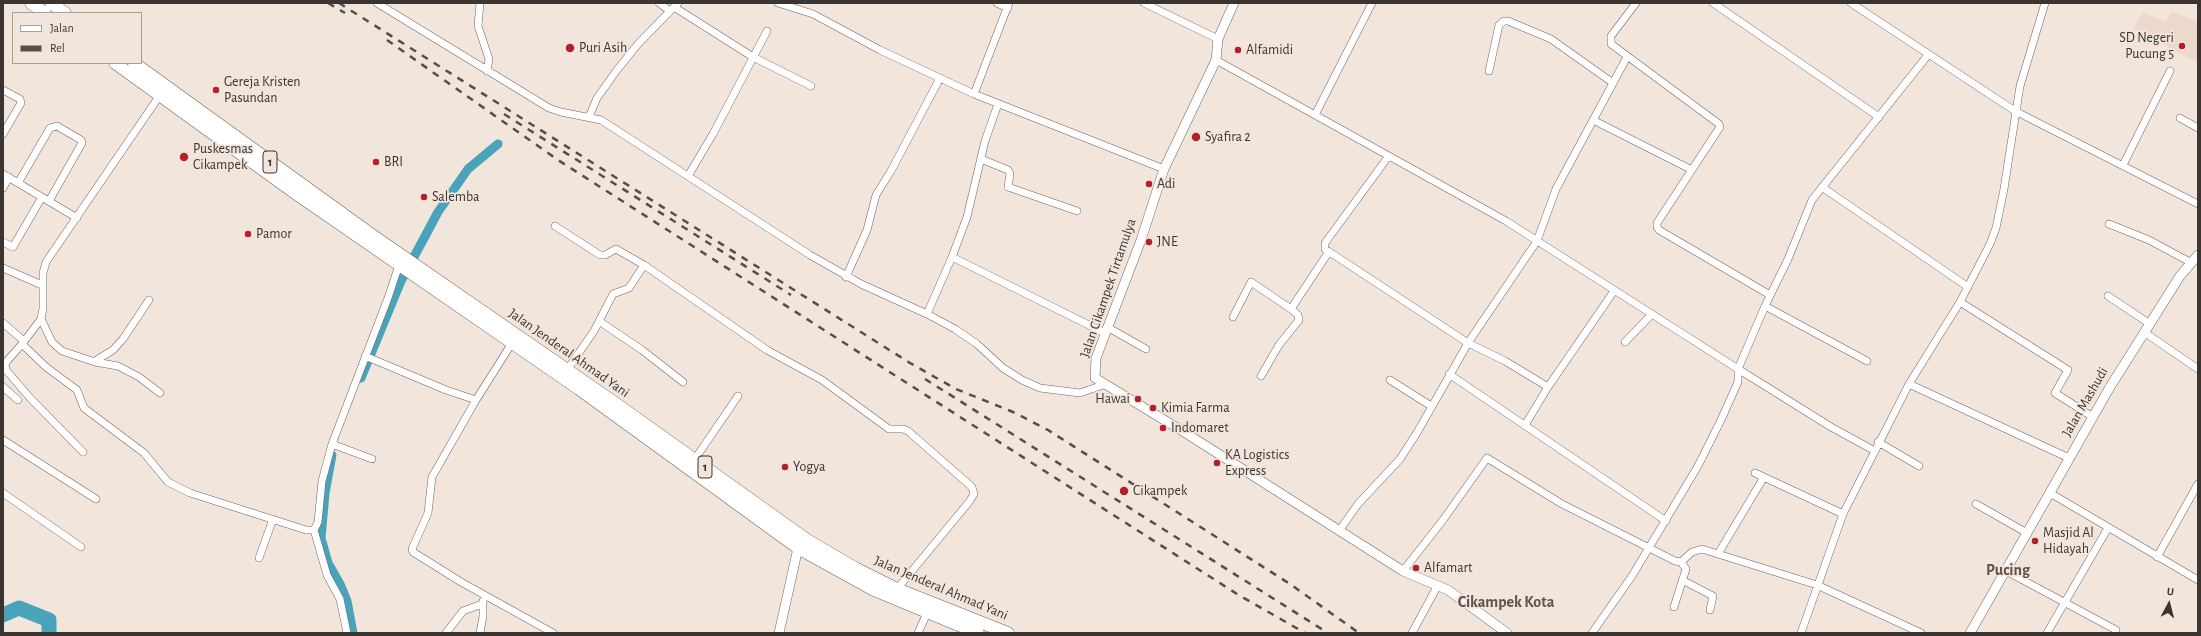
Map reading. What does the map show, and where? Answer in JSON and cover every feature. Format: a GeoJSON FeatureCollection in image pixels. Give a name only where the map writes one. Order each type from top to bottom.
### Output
{"type":"FeatureCollection","features":[{"type":"Feature","properties":{"kind":"highway"},"geometry":{"type":"LineString","coordinates":[[31,3],[44,12]]}},
{"type":"Feature","properties":{"kind":"highway"},"geometry":{"type":"LineString","coordinates":[[51,3],[64,12]]}},
{"type":"Feature","properties":{"kind":"highway","name":"Jalan Jenderal Ahmad Yani"},"geometry":{"type":"LineString","coordinates":[[116,64],[160,96],[402,263],[567,370],[695,459],[803,544],[856,568],[897,589],[1008,633]]}},
{"type":"Feature","properties":{"kind":"highway","name":"Jalan Jenderal Ahmad Yani"},"geometry":{"type":"LineString","coordinates":[[135,64],[402,263]]}},
{"type":"Feature","properties":{"kind":"highway","name":"Jalan Jenderal Ahmad Yani"},"geometry":{"type":"LineString","coordinates":[[418,273],[512,343],[803,544],[874,590],[978,633]]}},
{"type":"Feature","properties":{"kind":"street"},"geometry":{"type":"LineString","coordinates":[[378,3],[549,108],[578,116],[601,120],[846,276],[927,314],[955,329],[977,344],[1003,368],[1040,388],[1080,393],[1103,385],[1184,432],[1403,571],[1448,590],[1507,633]]}},
{"type":"Feature","properties":{"kind":"street"},"geometry":{"type":"LineString","coordinates":[[480,3],[478,26],[489,59],[487,71]]}},
{"type":"Feature","properties":{"kind":"street"},"geometry":{"type":"LineString","coordinates":[[659,3],[674,7],[753,57],[811,86]]}},
{"type":"Feature","properties":{"kind":"street"},"geometry":{"type":"LineString","coordinates":[[778,3],[813,14],[880,50],[974,94],[1164,169]]}},
{"type":"Feature","properties":{"kind":"street"},"geometry":{"type":"LineString","coordinates":[[974,94],[1009,5],[997,3]]}},
{"type":"Feature","properties":{"kind":"street"},"geometry":{"type":"LineString","coordinates":[[1144,3],[1218,39]]}},
{"type":"Feature","properties":{"kind":"street","name":"Jalan Cikampek Tirtamulya"},"geometry":{"type":"LineString","coordinates":[[1103,385],[1095,378],[1094,373],[1096,358],[1140,240],[1164,169],[1216,60],[1218,39],[1234,3]]}},
{"type":"Feature","properties":{"kind":"street"},"geometry":{"type":"LineString","coordinates":[[1315,115],[1372,3]]}},
{"type":"Feature","properties":{"kind":"street"},"geometry":{"type":"LineString","coordinates":[[1636,3],[1610,39],[1611,44],[1627,58],[1719,124],[1719,132],[1657,222],[1659,230],[1770,295]]}},
{"type":"Feature","properties":{"kind":"street"},"geometry":{"type":"LineString","coordinates":[[1713,3],[1879,117]]}},
{"type":"Feature","properties":{"kind":"street"},"geometry":{"type":"LineString","coordinates":[[1851,3],[1928,56],[2015,111],[2198,204]]}},
{"type":"Feature","properties":{"kind":"street"},"geometry":{"type":"LineString","coordinates":[[1801,633],[1843,514],[1875,451],[1878,442],[1909,384],[1960,302],[1996,228],[2009,163],[2015,111],[2023,75],[2045,3]]}},
{"type":"Feature","properties":{"kind":"street"},"geometry":{"type":"LineString","coordinates":[[589,117],[597,98],[617,70],[638,44],[674,7]]}},
{"type":"Feature","properties":{"kind":"street"},"geometry":{"type":"LineString","coordinates":[[1489,71],[1499,25],[1504,21],[1508,21],[1551,39],[1612,83]]}},
{"type":"Feature","properties":{"kind":"street"},"geometry":{"type":"LineString","coordinates":[[688,176],[713,134],[767,31]]}},
{"type":"Feature","properties":{"kind":"street"},"geometry":{"type":"LineString","coordinates":[[1592,633],[1649,550],[1722,420],[1738,382],[1738,369],[1764,306],[1788,259],[1806,211],[1822,187],[1928,56]]}},
{"type":"Feature","properties":{"kind":"street"},"geometry":{"type":"LineString","coordinates":[[1339,531],[1358,504],[1400,459],[1418,431],[1449,374],[1468,343],[1537,241],[1556,189],[1612,83],[1627,58]]}},
{"type":"Feature","properties":{"kind":"street"},"geometry":{"type":"LineString","coordinates":[[1216,60],[1388,157],[1506,221],[1651,315],[1832,427],[1875,451]]}},
{"type":"Feature","properties":{"kind":"street"},"geometry":{"type":"LineString","coordinates":[[2123,165],[2170,71]]}},
{"type":"Feature","properties":{"kind":"street"},"geometry":{"type":"LineString","coordinates":[[846,276],[867,230],[876,195],[891,171],[940,78]]}},
{"type":"Feature","properties":{"kind":"street"},"geometry":{"type":"LineString","coordinates":[[3,134],[21,103],[20,99],[5,91]]}},
{"type":"Feature","properties":{"kind":"street"},"geometry":{"type":"LineString","coordinates":[[83,452],[31,399],[6,370],[5,364],[41,319],[43,309],[43,273],[46,262],[160,96]]}},
{"type":"Feature","properties":{"kind":"street"},"geometry":{"type":"LineString","coordinates":[[927,314],[952,257],[967,217],[985,141],[998,104]]}},
{"type":"Feature","properties":{"kind":"street"},"geometry":{"type":"LineString","coordinates":[[2180,118],[2198,128]]}},
{"type":"Feature","properties":{"kind":"street"},"geometry":{"type":"LineString","coordinates":[[1593,120],[1692,170]]}},
{"type":"Feature","properties":{"kind":"street"},"geometry":{"type":"LineString","coordinates":[[3,242],[13,247],[82,144],[81,140],[57,126],[53,126],[18,183]]}},
{"type":"Feature","properties":{"kind":"street"},"geometry":{"type":"LineString","coordinates":[[1388,157],[1325,243],[1325,249],[1328,253],[1468,343],[1505,361],[1548,387]]}},
{"type":"Feature","properties":{"kind":"street"},"geometry":{"type":"LineString","coordinates":[[981,159],[1008,170],[1010,174],[1008,187],[1077,210]]}},
{"type":"Feature","properties":{"kind":"street"},"geometry":{"type":"LineString","coordinates":[[3,188],[6,176],[77,218]]}},
{"type":"Feature","properties":{"kind":"street"},"geometry":{"type":"LineString","coordinates":[[1822,187],[1968,287]]}},
{"type":"Feature","properties":{"kind":"street"},"geometry":{"type":"LineString","coordinates":[[2109,224],[2149,240],[2190,262]]}},
{"type":"Feature","properties":{"kind":"street"},"geometry":{"type":"LineString","coordinates":[[555,226],[600,255],[606,255],[612,250],[616,249],[644,265],[767,350],[822,380],[889,429],[903,429],[908,431],[972,487],[974,494],[969,502],[897,589]]}},
{"type":"Feature","properties":{"kind":"street"},"geometry":{"type":"LineString","coordinates":[[1291,309],[1328,253]]}},
{"type":"Feature","properties":{"kind":"street","name":"Jalan Mashudi"},"geometry":{"type":"LineString","coordinates":[[1970,633],[2069,458],[2144,332],[2190,262],[2198,254]]}},
{"type":"Feature","properties":{"kind":"street"},"geometry":{"type":"LineString","coordinates":[[952,257],[1146,349]]}},
{"type":"Feature","properties":{"kind":"street"},"geometry":{"type":"LineString","coordinates":[[347,633],[340,599],[325,570],[314,530],[318,522],[322,481],[402,263]]}},
{"type":"Feature","properties":{"kind":"street"},"geometry":{"type":"LineString","coordinates":[[567,370],[599,321],[613,294],[629,288],[644,265]]}},
{"type":"Feature","properties":{"kind":"street"},"geometry":{"type":"LineString","coordinates":[[3,268],[42,285]]}},
{"type":"Feature","properties":{"kind":"street"},"geometry":{"type":"LineString","coordinates":[[1233,317],[1251,282],[1291,309],[1300,320],[1279,345],[1261,376]]}},
{"type":"Feature","properties":{"kind":"street"},"geometry":{"type":"LineString","coordinates":[[1526,425],[1548,387],[1614,291]]}},
{"type":"Feature","properties":{"kind":"street"},"geometry":{"type":"LineString","coordinates":[[2108,296],[2150,324]]}},
{"type":"Feature","properties":{"kind":"street"},"geometry":{"type":"LineString","coordinates":[[95,362],[103,357],[123,339],[149,300]]}},
{"type":"Feature","properties":{"kind":"street"},"geometry":{"type":"LineString","coordinates":[[1960,302],[2068,370],[2055,393],[2093,417]]}},
{"type":"Feature","properties":{"kind":"street"},"geometry":{"type":"LineString","coordinates":[[1764,306],[1866,361]]}},
{"type":"Feature","properties":{"kind":"street"},"geometry":{"type":"LineString","coordinates":[[1625,342],[1651,315]]}},
{"type":"Feature","properties":{"kind":"street"},"geometry":{"type":"LineString","coordinates":[[41,319],[52,342],[57,347],[95,362],[110,364],[124,369],[139,377],[160,393]]}},
{"type":"Feature","properties":{"kind":"street"},"geometry":{"type":"LineString","coordinates":[[599,321],[642,350],[683,382]]}},
{"type":"Feature","properties":{"kind":"street"},"geometry":{"type":"LineString","coordinates":[[3,323],[46,367],[77,390],[84,408],[144,453],[168,482],[190,493],[306,530],[314,530]]}},
{"type":"Feature","properties":{"kind":"street"},"geometry":{"type":"LineString","coordinates":[[2144,332],[2198,369]]}},
{"type":"Feature","properties":{"kind":"street"},"geometry":{"type":"LineString","coordinates":[[512,343],[476,400],[432,477],[428,513],[412,549],[413,552],[440,569],[554,633]]}},
{"type":"Feature","properties":{"kind":"street"},"geometry":{"type":"LineString","coordinates":[[368,357],[446,390],[476,400]]}},
{"type":"Feature","properties":{"kind":"street"},"geometry":{"type":"LineString","coordinates":[[1449,374],[1666,521]]}},
{"type":"Feature","properties":{"kind":"street"},"geometry":{"type":"LineString","coordinates":[[1390,380],[1431,406]]}},
{"type":"Feature","properties":{"kind":"street"},"geometry":{"type":"LineString","coordinates":[[1909,384],[2069,458]]}},
{"type":"Feature","properties":{"kind":"street"},"geometry":{"type":"LineString","coordinates":[[3,387],[18,400]]}},
{"type":"Feature","properties":{"kind":"street"},"geometry":{"type":"LineString","coordinates":[[695,459],[738,396]]}},
{"type":"Feature","properties":{"kind":"street"},"geometry":{"type":"LineString","coordinates":[[3,440],[96,500]]}},
{"type":"Feature","properties":{"kind":"street"},"geometry":{"type":"LineString","coordinates":[[1878,442],[1919,466]]}},
{"type":"Feature","properties":{"kind":"street"},"geometry":{"type":"LineString","coordinates":[[334,445],[372,459]]}},
{"type":"Feature","properties":{"kind":"street"},"geometry":{"type":"LineString","coordinates":[[1403,571],[1443,520],[1487,458],[1562,504],[1649,550],[1681,562],[1686,569],[1674,607]]}},
{"type":"Feature","properties":{"kind":"street"},"geometry":{"type":"LineString","coordinates":[[1755,473],[1843,514]]}},
{"type":"Feature","properties":{"kind":"street"},"geometry":{"type":"LineString","coordinates":[[1718,554],[1764,477]]}},
{"type":"Feature","properties":{"kind":"street"},"geometry":{"type":"LineString","coordinates":[[2158,557],[2198,484]]}},
{"type":"Feature","properties":{"kind":"street"},"geometry":{"type":"LineString","coordinates":[[3,493],[81,547]]}},
{"type":"Feature","properties":{"kind":"street"},"geometry":{"type":"LineString","coordinates":[[2050,493],[2198,580]]}},
{"type":"Feature","properties":{"kind":"street"},"geometry":{"type":"LineString","coordinates":[[1976,504],[2027,533]]}},
{"type":"Feature","properties":{"kind":"street"},"geometry":{"type":"LineString","coordinates":[[259,558],[273,519]]}},
{"type":"Feature","properties":{"kind":"street"},"geometry":{"type":"LineString","coordinates":[[2047,633],[2066,603],[2108,528]]}},
{"type":"Feature","properties":{"kind":"street"},"geometry":{"type":"LineString","coordinates":[[779,633],[803,544]]}},
{"type":"Feature","properties":{"kind":"street"},"geometry":{"type":"LineString","coordinates":[[1681,562],[1697,550],[1718,554],[1817,585],[1921,633]]}},
{"type":"Feature","properties":{"kind":"street"},"geometry":{"type":"LineString","coordinates":[[2006,571],[2116,630]]}},
{"type":"Feature","properties":{"kind":"street"},"geometry":{"type":"LineString","coordinates":[[1682,580],[1713,596],[1710,610]]}},
{"type":"Feature","properties":{"kind":"street"},"geometry":{"type":"LineString","coordinates":[[1412,633],[1438,585]]}},
{"type":"Feature","properties":{"kind":"street"},"geometry":{"type":"LineString","coordinates":[[480,633],[483,616],[482,604],[486,595]]}},
{"type":"Feature","properties":{"kind":"street"},"geometry":{"type":"LineString","coordinates":[[446,633],[463,611],[482,604]]}},
{"type":"Feature","properties":{"kind":"street"},"geometry":{"type":"LineString","coordinates":[[918,633],[927,613]]}},
{"type":"Feature","properties":{"kind":"shaded area","name":"SD Negeri Pucung 5"},"geometry":{"type":"Polygon","coordinates":[[[2172,12],[2198,22],[2198,63],[2133,28],[2143,13],[2165,22],[2172,12]]]}},
{"type":"Feature","properties":{"kind":"waterway"},"geometry":{"type":"LineString","coordinates":[[361,378],[401,281],[438,212],[468,169],[498,144]]}},
{"type":"Feature","properties":{"kind":"waterway"},"geometry":{"type":"LineString","coordinates":[[332,455],[325,493],[321,538],[328,563],[340,584],[347,601],[353,633]]}},
{"type":"Feature","properties":{"kind":"waterway"},"geometry":{"type":"LineString","coordinates":[[3,615],[19,608],[49,620],[49,633]]}},
{"type":"Feature","properties":{"kind":"railway"},"geometry":{"type":"LineString","coordinates":[[328,3],[345,13]]}},
{"type":"Feature","properties":{"kind":"railway"},"geometry":{"type":"LineString","coordinates":[[339,3],[910,363],[956,389],[1013,412],[1048,430],[1290,584],[1359,633]]}},
{"type":"Feature","properties":{"kind":"railway"},"geometry":{"type":"LineString","coordinates":[[387,40],[558,160],[1237,594],[1305,633]]}},
{"type":"Feature","properties":{"kind":"railway"},"geometry":{"type":"LineString","coordinates":[[504,114],[791,295]]}},
{"type":"Feature","properties":{"kind":"railway"},"geometry":{"type":"LineString","coordinates":[[925,379],[1328,633]]}},
{"type":"Feature","properties":{"kind":"place","name":"SD Negeri Pucung 5"},"geometry":{"type":"Point","coordinates":[2182,46]}},
{"type":"Feature","properties":{"kind":"place","name":"Puri Asih"},"geometry":{"type":"Point","coordinates":[570,48]}},
{"type":"Feature","properties":{"kind":"place","name":"Alfamidi"},"geometry":{"type":"Point","coordinates":[1238,50]}},
{"type":"Feature","properties":{"kind":"place","name":"Gereja Kristen Pasundan"},"geometry":{"type":"Point","coordinates":[216,90]}},
{"type":"Feature","properties":{"kind":"place","name":"Syafira 2"},"geometry":{"type":"Point","coordinates":[1196,137]}},
{"type":"Feature","properties":{"kind":"place","name":"Puskesmas Cikampek"},"geometry":{"type":"Point","coordinates":[184,157]}},
{"type":"Feature","properties":{"kind":"place","name":"BRI"},"geometry":{"type":"Point","coordinates":[376,162]}},
{"type":"Feature","properties":{"kind":"place","name":"Adi"},"geometry":{"type":"Point","coordinates":[1149,184]}},
{"type":"Feature","properties":{"kind":"place","name":"Salemba"},"geometry":{"type":"Point","coordinates":[424,197]}},
{"type":"Feature","properties":{"kind":"place","name":"Pamor"},"geometry":{"type":"Point","coordinates":[248,234]}},
{"type":"Feature","properties":{"kind":"place","name":"JNE"},"geometry":{"type":"Point","coordinates":[1149,242]}},
{"type":"Feature","properties":{"kind":"place","name":"Hawai"},"geometry":{"type":"Point","coordinates":[1138,399]}},
{"type":"Feature","properties":{"kind":"place","name":"Kimia Farma"},"geometry":{"type":"Point","coordinates":[1153,408]}},
{"type":"Feature","properties":{"kind":"place","name":"Indomaret"},"geometry":{"type":"Point","coordinates":[1163,428]}},
{"type":"Feature","properties":{"kind":"place","name":"KA Logistics Express"},"geometry":{"type":"Point","coordinates":[1217,463]}},
{"type":"Feature","properties":{"kind":"place","name":"Yogya"},"geometry":{"type":"Point","coordinates":[785,467]}},
{"type":"Feature","properties":{"kind":"place","name":"Cikampek"},"geometry":{"type":"Point","coordinates":[1124,491]}},
{"type":"Feature","properties":{"kind":"place","name":"Masjid Al Hidayah"},"geometry":{"type":"Point","coordinates":[2035,541]}},
{"type":"Feature","properties":{"kind":"place","name":"Alfamart"},"geometry":{"type":"Point","coordinates":[1416,568]}},
{"type":"Feature","properties":{"kind":"district","name":"Pucing"},"geometry":{"type":"Point","coordinates":[2008,570]}},
{"type":"Feature","properties":{"kind":"district","name":"Cikampek Kota"},"geometry":{"type":"Point","coordinates":[1506,602]}}]}
